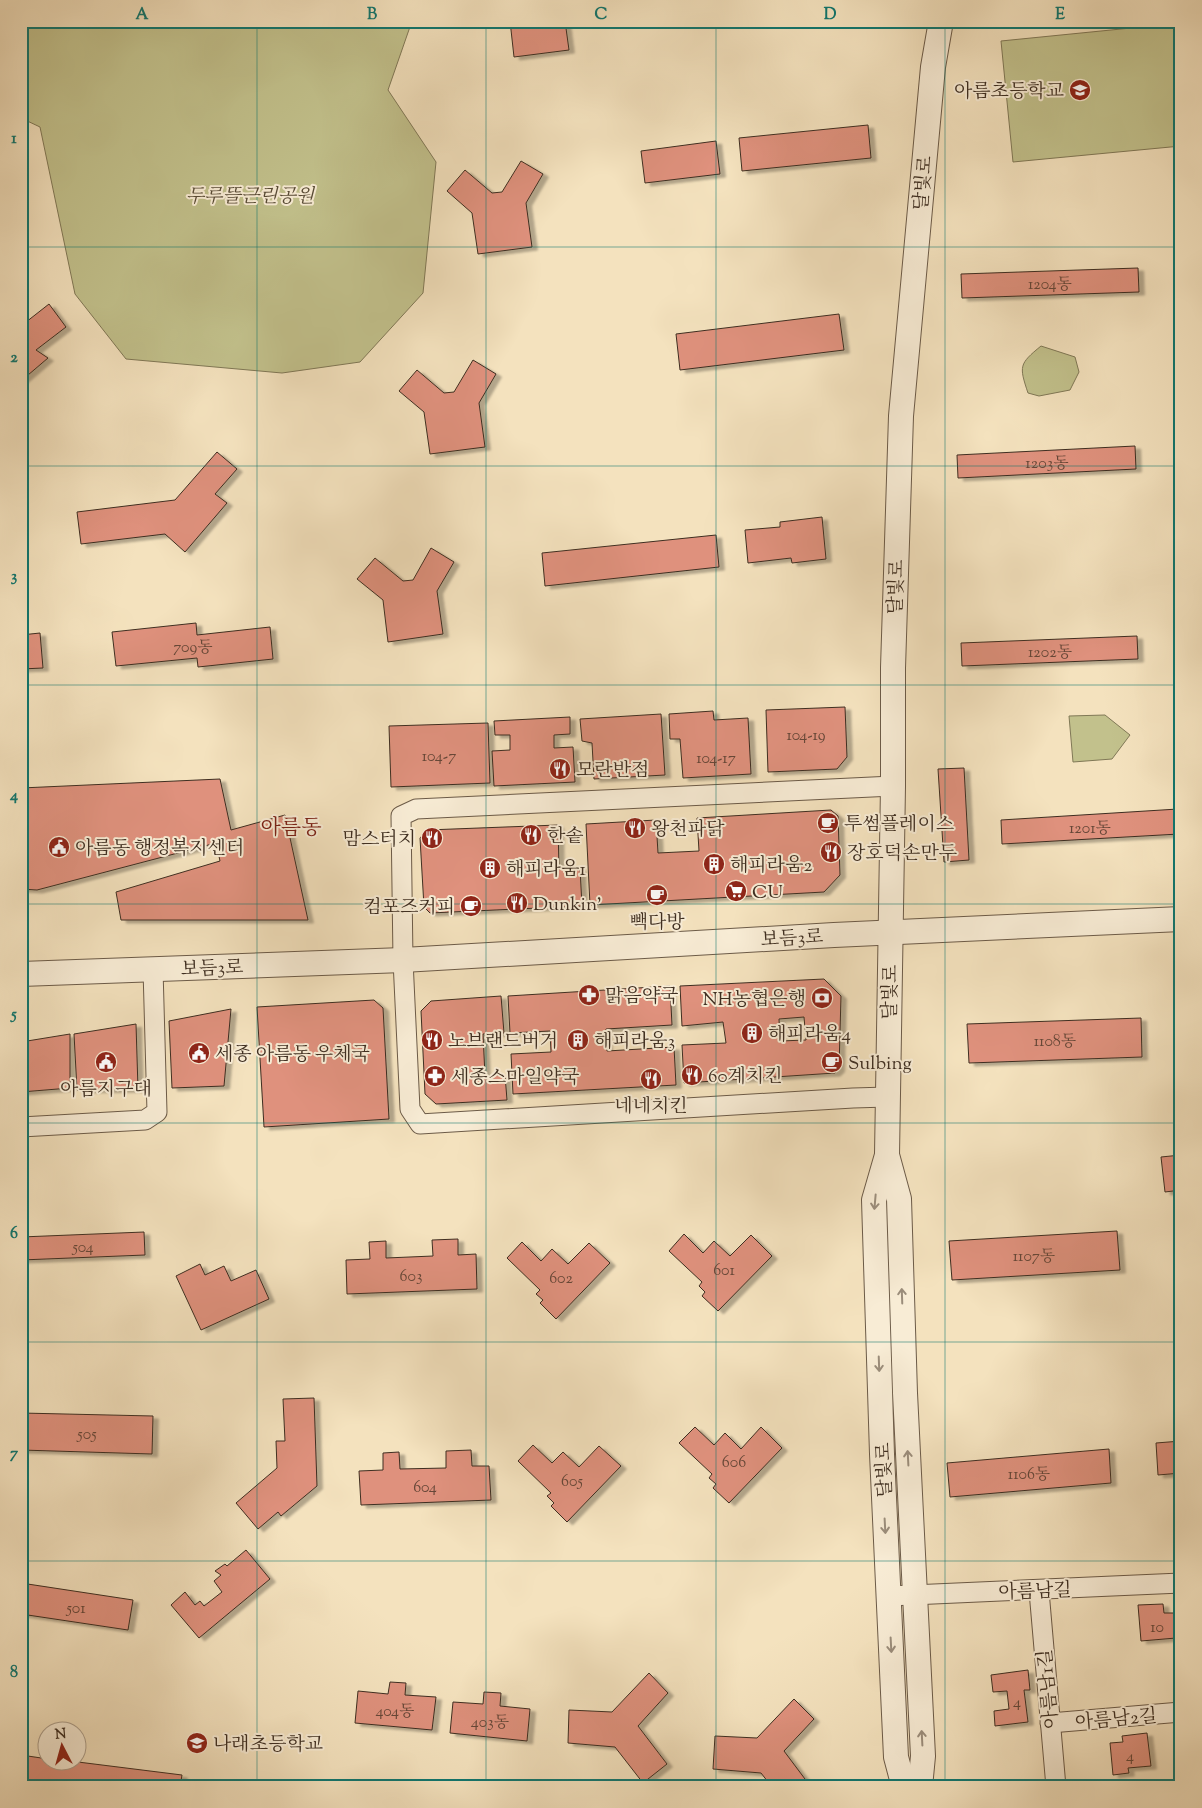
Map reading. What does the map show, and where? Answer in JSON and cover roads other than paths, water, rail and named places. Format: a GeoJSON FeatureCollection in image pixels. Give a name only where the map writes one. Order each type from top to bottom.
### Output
{"type":"FeatureCollection","features":[{"type":"Feature","properties":{"kind":"street","name":"달빛로"},"geometry":{"type":"LineString","coordinates":[[920,1787],[923,1756],[904,1374],[899,1199],[887,1155],[887,1097],[893,786],[893,668],[901,416],[933,67],[941,21]]}},
{"type":"Feature","properties":{"kind":"street"},"geometry":{"type":"LineString","coordinates":[[887,1097],[420,1124],[410,1109],[403,960],[401,816],[416,809],[893,786]]}},
{"type":"Feature","properties":{"kind":"street","name":"보듬3로"},"geometry":{"type":"LineString","coordinates":[[21,974],[403,960],[834,935],[1181,919]]}},
{"type":"Feature","properties":{"kind":"street"},"geometry":{"type":"LineString","coordinates":[[21,1127],[145,1120],[157,1112],[152,969]]}},
{"type":"Feature","properties":{"kind":"street","name":"달빛로"},"geometry":{"type":"LineString","coordinates":[[887,1155],[874,1200],[882,1445],[896,1757],[904,1787]]}},
{"type":"Feature","properties":{"kind":"street","name":"아름남길"},"geometry":{"type":"LineString","coordinates":[[889,1596],[1039,1591],[1181,1583]]}},
{"type":"Feature","properties":{"kind":"street","name":"아름남1길"},"geometry":{"type":"LineString","coordinates":[[1039,1591],[1056,1787]]}},
{"type":"Feature","properties":{"kind":"street","name":"아름남2길"},"geometry":{"type":"LineString","coordinates":[[1050,1723],[1181,1712]]}},
{"type":"Feature","properties":{"kind":"place","name":"아름초등학교"},"geometry":{"type":"Point","coordinates":[1080,90]}},
{"type":"Feature","properties":{"kind":"place","name":"모란반점"},"geometry":{"type":"Point","coordinates":[560,769]}},
{"type":"Feature","properties":{"kind":"place","name":"투썸플레이스"},"geometry":{"type":"Point","coordinates":[828,823]}},
{"type":"Feature","properties":{"kind":"place","name":"왕천파닭"},"geometry":{"type":"Point","coordinates":[635,828]}},
{"type":"Feature","properties":{"kind":"place","name":"한솥"},"geometry":{"type":"Point","coordinates":[531,835]}},
{"type":"Feature","properties":{"kind":"place","name":"맘스터치"},"geometry":{"type":"Point","coordinates":[432,838]}},
{"type":"Feature","properties":{"kind":"place","name":"아름동 행정복지센터"},"geometry":{"type":"Point","coordinates":[59,847]}},
{"type":"Feature","properties":{"kind":"place","name":"장호덕손만두"},"geometry":{"type":"Point","coordinates":[831,852]}},
{"type":"Feature","properties":{"kind":"place","name":"해피라움2"},"geometry":{"type":"Point","coordinates":[714,864]}},
{"type":"Feature","properties":{"kind":"place","name":"해피라움1"},"geometry":{"type":"Point","coordinates":[490,868]}},
{"type":"Feature","properties":{"kind":"place","name":"CU"},"geometry":{"type":"Point","coordinates":[736,891]}},
{"type":"Feature","properties":{"kind":"place","name":"빽다방"},"geometry":{"type":"Point","coordinates":[657,895]}},
{"type":"Feature","properties":{"kind":"place","name":"Dunkin'"},"geometry":{"type":"Point","coordinates":[517,903]}},
{"type":"Feature","properties":{"kind":"place","name":"컴포즈커피"},"geometry":{"type":"Point","coordinates":[471,906]}},
{"type":"Feature","properties":{"kind":"place","name":"맑음약국"},"geometry":{"type":"Point","coordinates":[589,995]}},
{"type":"Feature","properties":{"kind":"place","name":"NH농협은행"},"geometry":{"type":"Point","coordinates":[822,998]}},
{"type":"Feature","properties":{"kind":"place","name":"해피라움4"},"geometry":{"type":"Point","coordinates":[752,1033]}},
{"type":"Feature","properties":{"kind":"place","name":"노브랜드버거"},"geometry":{"type":"Point","coordinates":[432,1040]}},
{"type":"Feature","properties":{"kind":"place","name":"해피라움3"},"geometry":{"type":"Point","coordinates":[578,1040]}},
{"type":"Feature","properties":{"kind":"place","name":"세종 아름동 우체국"},"geometry":{"type":"Point","coordinates":[199,1053]}},
{"type":"Feature","properties":{"kind":"place","name":"아름지구대"},"geometry":{"type":"Point","coordinates":[106,1062]}},
{"type":"Feature","properties":{"kind":"place","name":"Sulbing"},"geometry":{"type":"Point","coordinates":[832,1062]}},
{"type":"Feature","properties":{"kind":"place","name":"60계치킨"},"geometry":{"type":"Point","coordinates":[692,1075]}},
{"type":"Feature","properties":{"kind":"place","name":"세종스마일약국"},"geometry":{"type":"Point","coordinates":[435,1076]}},
{"type":"Feature","properties":{"kind":"place","name":"네네치킨"},"geometry":{"type":"Point","coordinates":[651,1079]}},
{"type":"Feature","properties":{"kind":"place","name":"나래초등학교"},"geometry":{"type":"Point","coordinates":[197,1743]}},
{"type":"Feature","properties":{"kind":"district","name":"아름동"},"geometry":{"type":"Point","coordinates":[291,827]}},
{"type":"Feature","properties":{"kind":"park label","name":"두루뜰근린공원"},"geometry":{"type":"Point","coordinates":[250,195]}}]}
